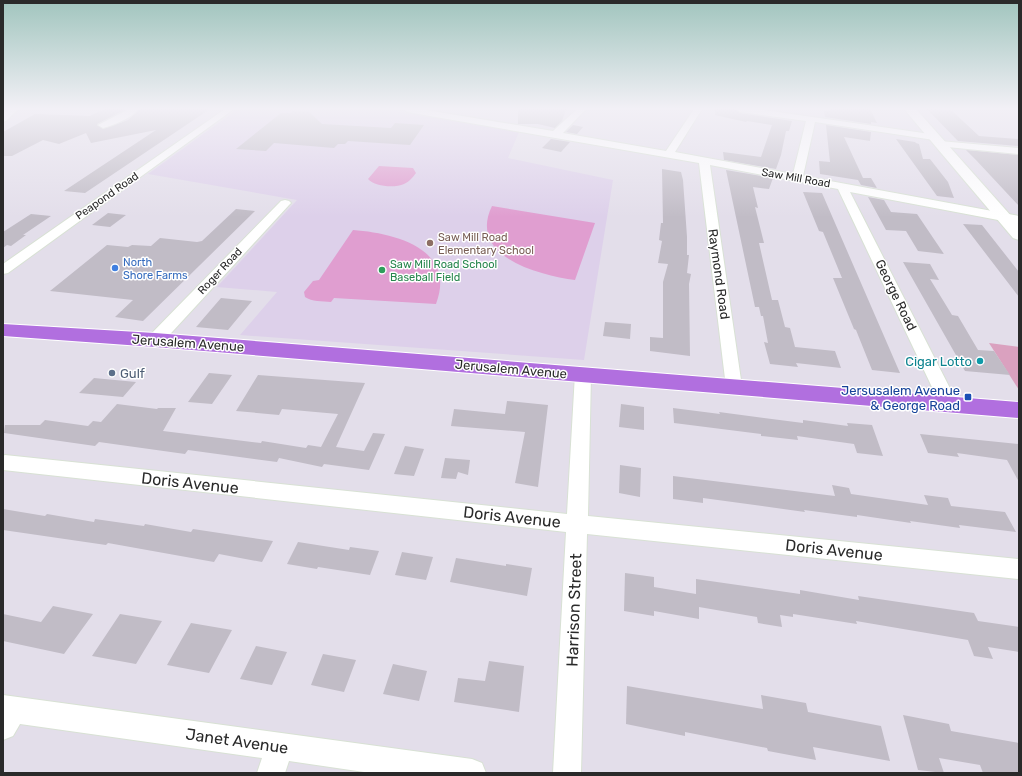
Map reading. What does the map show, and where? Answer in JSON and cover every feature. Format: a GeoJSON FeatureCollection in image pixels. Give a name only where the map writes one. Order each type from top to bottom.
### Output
{"type":"FeatureCollection","features":[{"type":"Feature","properties":{"kind":"main road"},"geometry":{"type":"LineString","coordinates":[[942,145],[1019,235]]}},
{"type":"Feature","properties":{"kind":"main road","name":"Jerusalem Avenue"},"geometry":{"type":"LineString","coordinates":[[3,330],[155,340],[1019,410]]}},
{"type":"Feature","properties":{"kind":"street","name":"Peapond Road"},"geometry":{"type":"LineString","coordinates":[[3,270],[179,145]]}},
{"type":"Feature","properties":{"kind":"street","name":"Saw Mill Road"},"geometry":{"type":"LineString","coordinates":[[619,145],[1019,220]]}},
{"type":"Feature","properties":{"kind":"street"},"geometry":{"type":"LineString","coordinates":[[669,154],[675,145]]}},
{"type":"Feature","properties":{"kind":"street"},"geometry":{"type":"LineString","coordinates":[[797,178],[805,145]]}},
{"type":"Feature","properties":{"kind":"street"},"geometry":{"type":"LineString","coordinates":[[976,145],[1019,151]]}},
{"type":"Feature","properties":{"kind":"street","name":"Raymond Road"},"geometry":{"type":"LineString","coordinates":[[704,161],[734,386]]}},
{"type":"Feature","properties":{"kind":"street","name":"George Road"},"geometry":{"type":"LineString","coordinates":[[842,186],[950,404]]}},
{"type":"Feature","properties":{"kind":"street","name":"Roger Road"},"geometry":{"type":"LineString","coordinates":[[155,340],[285,203]]}},
{"type":"Feature","properties":{"kind":"street","name":"Harrison Street"},"geometry":{"type":"LineString","coordinates":[[567,773],[583,374]]}},
{"type":"Feature","properties":{"kind":"street","name":"Doris Avenue"},"geometry":{"type":"LineString","coordinates":[[5,463],[1019,569]]}},
{"type":"Feature","properties":{"kind":"street","name":"Janet Avenue"},"geometry":{"type":"LineString","coordinates":[[7,714],[280,746],[472,773]]}},
{"type":"Feature","properties":{"kind":"street"},"geometry":{"type":"LineString","coordinates":[[271,773],[280,746]]}},
{"type":"Feature","properties":{"kind":"shaded area","name":"Saw Mill Road Elementary School"},"geometry":{"type":"Polygon","coordinates":[[[188,145],[513,145],[508,158],[613,180],[584,360],[240,335],[277,292],[217,287],[297,200],[148,174],[188,145]]]}},
{"type":"Feature","properties":{"kind":"shaded area"},"geometry":{"type":"Polygon","coordinates":[[[379,166],[413,168],[416,173],[404,184],[390,186],[380,185],[371,182],[368,179],[379,166]]]}},
{"type":"Feature","properties":{"kind":"shaded area","name":"Saw Mill Road School Baseball Field"},"geometry":{"type":"Polygon","coordinates":[[[492,206],[595,223],[575,280],[544,274],[527,268],[498,251],[490,238],[487,224],[492,206]]]}},
{"type":"Feature","properties":{"kind":"shaded area","name":"Saw Mill Road School Baseball Field"},"geometry":{"type":"Polygon","coordinates":[[[353,230],[387,235],[403,240],[418,248],[430,257],[438,270],[440,285],[436,304],[334,298],[331,302],[314,301],[305,297],[304,292],[313,281],[319,280],[353,230]]]}},
{"type":"Feature","properties":{"kind":"shaded area"},"geometry":{"type":"Polygon","coordinates":[[[989,343],[1019,347],[1019,390],[989,343]]]}},
{"type":"Feature","properties":{"kind":"building"},"geometry":{"type":"Polygon","coordinates":[[[3,145],[33,145],[12,156],[3,156],[3,145]]]}},
{"type":"Feature","properties":{"kind":"building"},"geometry":{"type":"Polygon","coordinates":[[[133,145],[156,145],[85,193],[64,191],[133,145]]]}},
{"type":"Feature","properties":{"kind":"building"},"geometry":{"type":"Polygon","coordinates":[[[241,145],[272,145],[266,151],[236,149],[241,145]]]}},
{"type":"Feature","properties":{"kind":"building"},"geometry":{"type":"Polygon","coordinates":[[[301,145],[337,145],[334,148],[301,145]]]}},
{"type":"Feature","properties":{"kind":"building"},"geometry":{"type":"Polygon","coordinates":[[[545,145],[567,145],[561,152],[542,148],[545,145]]]}},
{"type":"Feature","properties":{"kind":"building"},"geometry":{"type":"Polygon","coordinates":[[[765,145],[783,145],[776,169],[724,160],[723,152],[761,157],[765,145]]]}},
{"type":"Feature","properties":{"kind":"building"},"geometry":{"type":"Polygon","coordinates":[[[828,145],[848,145],[863,178],[871,178],[877,188],[861,185],[858,180],[820,174],[819,161],[830,162],[828,145]]]}},
{"type":"Feature","properties":{"kind":"building"},"geometry":{"type":"Polygon","coordinates":[[[900,145],[919,145],[923,159],[930,159],[948,182],[954,198],[937,196],[900,145]]]}},
{"type":"Feature","properties":{"kind":"building"},"geometry":{"type":"Polygon","coordinates":[[[966,150],[1019,155],[1019,206],[976,160],[966,150]]]}},
{"type":"Feature","properties":{"kind":"building"},"geometry":{"type":"Polygon","coordinates":[[[662,169],[681,172],[683,180],[687,255],[689,255],[687,273],[691,274],[689,284],[690,356],[650,351],[650,337],[663,338],[663,282],[668,264],[658,263],[662,241],[659,240],[661,223],[663,223],[662,169]]]}},
{"type":"Feature","properties":{"kind":"building"},"geometry":{"type":"Polygon","coordinates":[[[726,170],[773,178],[769,189],[753,187],[758,208],[755,207],[764,243],[759,243],[772,300],[778,300],[785,327],[790,328],[795,347],[835,351],[841,368],[796,363],[798,367],[770,364],[764,342],[768,343],[763,316],[761,316],[759,307],[755,307],[726,170]]]}},
{"type":"Feature","properties":{"kind":"building"},"geometry":{"type":"Polygon","coordinates":[[[803,192],[822,193],[900,373],[872,370],[833,278],[842,278],[823,232],[819,231],[803,192]]]}},
{"type":"Feature","properties":{"kind":"building"},"geometry":{"type":"Polygon","coordinates":[[[868,197],[884,200],[891,212],[917,214],[944,254],[918,251],[906,231],[886,230],[868,197]]]}},
{"type":"Feature","properties":{"kind":"building"},"geometry":{"type":"Polygon","coordinates":[[[236,209],[255,211],[143,321],[115,317],[133,300],[50,291],[107,245],[128,247],[132,245],[151,246],[160,238],[197,242],[202,241],[236,209]]]}},
{"type":"Feature","properties":{"kind":"building"},"geometry":{"type":"Polygon","coordinates":[[[108,213],[126,215],[110,227],[92,225],[108,213]]]}},
{"type":"Feature","properties":{"kind":"building"},"geometry":{"type":"Polygon","coordinates":[[[31,214],[51,216],[23,235],[26,235],[11,246],[7,245],[3,248],[3,232],[31,214]]]}},
{"type":"Feature","properties":{"kind":"building"},"geometry":{"type":"Polygon","coordinates":[[[963,224],[982,225],[1019,272],[1019,297],[963,224]]]}},
{"type":"Feature","properties":{"kind":"building"},"geometry":{"type":"Polygon","coordinates":[[[903,262],[930,264],[939,280],[930,279],[952,315],[958,316],[978,350],[994,351],[1010,375],[965,371],[903,262]]]}},
{"type":"Feature","properties":{"kind":"building"},"geometry":{"type":"Polygon","coordinates":[[[221,298],[252,301],[228,330],[196,327],[221,298]]]}},
{"type":"Feature","properties":{"kind":"building"},"geometry":{"type":"Polygon","coordinates":[[[605,322],[631,324],[630,339],[603,336],[605,322]]]}},
{"type":"Feature","properties":{"kind":"building"},"geometry":{"type":"Polygon","coordinates":[[[209,373],[232,375],[212,404],[188,402],[209,373]]]}},
{"type":"Feature","properties":{"kind":"building"},"geometry":{"type":"Polygon","coordinates":[[[258,375],[365,383],[336,447],[364,451],[373,433],[385,434],[369,470],[324,464],[322,467],[279,458],[277,462],[188,450],[185,454],[99,442],[95,446],[4,433],[5,425],[40,425],[45,420],[88,426],[93,421],[101,422],[117,404],[157,409],[176,408],[163,431],[261,443],[262,441],[306,448],[308,445],[321,447],[338,414],[282,409],[279,415],[236,411],[258,375]]]}},
{"type":"Feature","properties":{"kind":"building"},"geometry":{"type":"Polygon","coordinates":[[[94,378],[136,382],[123,397],[79,393],[94,378]]]}},
{"type":"Feature","properties":{"kind":"building"},"geometry":{"type":"Polygon","coordinates":[[[507,401],[548,405],[538,487],[515,483],[525,432],[451,426],[454,409],[505,414],[507,401]]]}},
{"type":"Feature","properties":{"kind":"building"},"geometry":{"type":"Polygon","coordinates":[[[621,404],[644,407],[644,430],[619,427],[621,404]]]}},
{"type":"Feature","properties":{"kind":"building"},"geometry":{"type":"Polygon","coordinates":[[[673,408],[720,414],[719,412],[803,423],[803,420],[848,426],[847,423],[872,425],[883,456],[857,453],[854,444],[797,436],[798,440],[761,436],[761,434],[674,423],[673,408]]]}},
{"type":"Feature","properties":{"kind":"building"},"geometry":{"type":"Polygon","coordinates":[[[920,434],[1019,444],[1019,482],[1007,460],[957,453],[959,457],[928,453],[920,434]]]}},
{"type":"Feature","properties":{"kind":"building"},"geometry":{"type":"Polygon","coordinates":[[[405,446],[424,449],[414,476],[394,474],[405,446]]]}},
{"type":"Feature","properties":{"kind":"building"},"geometry":{"type":"Polygon","coordinates":[[[445,458],[470,460],[468,475],[458,472],[456,479],[441,478],[445,458]]]}},
{"type":"Feature","properties":{"kind":"building"},"geometry":{"type":"Polygon","coordinates":[[[620,465],[641,468],[640,497],[619,493],[620,465]]]}},
{"type":"Feature","properties":{"kind":"building"},"geometry":{"type":"Polygon","coordinates":[[[673,476],[835,496],[832,485],[849,488],[851,494],[928,505],[924,495],[948,498],[951,506],[1005,512],[1016,532],[959,525],[960,528],[910,521],[911,523],[857,515],[857,517],[804,510],[805,512],[703,498],[703,503],[673,499],[673,476]]]}},
{"type":"Feature","properties":{"kind":"building"},"geometry":{"type":"Polygon","coordinates":[[[3,509],[45,516],[47,514],[94,522],[95,519],[144,526],[145,524],[191,532],[193,529],[273,541],[262,562],[219,554],[214,562],[108,543],[106,545],[3,530],[3,509]]]}},
{"type":"Feature","properties":{"kind":"building"},"geometry":{"type":"Polygon","coordinates":[[[298,542],[349,550],[350,547],[379,551],[370,575],[287,564],[298,542]]]}},
{"type":"Feature","properties":{"kind":"building"},"geometry":{"type":"Polygon","coordinates":[[[402,552],[433,557],[426,580],[395,575],[402,552]]]}},
{"type":"Feature","properties":{"kind":"building"},"geometry":{"type":"Polygon","coordinates":[[[456,558],[506,566],[506,564],[532,568],[527,596],[450,582],[456,558]]]}},
{"type":"Feature","properties":{"kind":"building"},"geometry":{"type":"Polygon","coordinates":[[[625,573],[654,577],[654,587],[696,594],[696,579],[800,594],[800,590],[859,600],[858,596],[974,613],[978,621],[1019,627],[1019,652],[988,647],[993,659],[974,656],[968,640],[856,621],[857,624],[793,614],[793,617],[780,615],[782,627],[758,623],[757,617],[699,607],[699,619],[654,611],[654,616],[624,611],[625,573]]]}},
{"type":"Feature","properties":{"kind":"building"},"geometry":{"type":"Polygon","coordinates":[[[53,606],[93,614],[64,654],[3,641],[3,614],[41,622],[53,606]]]}},
{"type":"Feature","properties":{"kind":"building"},"geometry":{"type":"Polygon","coordinates":[[[120,614],[162,621],[136,664],[92,656],[120,614]]]}},
{"type":"Feature","properties":{"kind":"building"},"geometry":{"type":"Polygon","coordinates":[[[191,623],[232,630],[209,673],[167,665],[191,623]]]}},
{"type":"Feature","properties":{"kind":"building"},"geometry":{"type":"Polygon","coordinates":[[[256,646],[287,652],[272,685],[240,679],[256,646]]]}},
{"type":"Feature","properties":{"kind":"building"},"geometry":{"type":"Polygon","coordinates":[[[323,654],[356,660],[344,692],[311,685],[323,654]]]}},
{"type":"Feature","properties":{"kind":"building"},"geometry":{"type":"Polygon","coordinates":[[[489,661],[524,666],[519,712],[454,702],[458,678],[485,681],[489,661]]]}},
{"type":"Feature","properties":{"kind":"building"},"geometry":{"type":"Polygon","coordinates":[[[393,664],[427,671],[419,701],[383,694],[393,664]]]}},
{"type":"Feature","properties":{"kind":"building"},"geometry":{"type":"Polygon","coordinates":[[[627,686],[763,709],[761,695],[806,703],[808,712],[881,726],[890,761],[813,747],[816,760],[768,751],[767,748],[685,732],[685,736],[626,724],[627,686]]]}},
{"type":"Feature","properties":{"kind":"building"},"geometry":{"type":"Polygon","coordinates":[[[903,715],[949,724],[951,731],[1019,743],[1019,773],[983,773],[980,765],[939,758],[944,773],[918,770],[903,715]]]}},
{"type":"Feature","properties":{"kind":"place","name":"Saw Mill Road Elementary School"},"geometry":{"type":"Point","coordinates":[430,243]}},
{"type":"Feature","properties":{"kind":"place","name":"North Shore Farms"},"geometry":{"type":"Point","coordinates":[115,268]}},
{"type":"Feature","properties":{"kind":"place","name":"Saw Mill Road School Baseball Field"},"geometry":{"type":"Point","coordinates":[382,270]}},
{"type":"Feature","properties":{"kind":"place","name":"Cigar Lotto"},"geometry":{"type":"Point","coordinates":[980,361]}},
{"type":"Feature","properties":{"kind":"place","name":"Gulf"},"geometry":{"type":"Point","coordinates":[112,373]}},
{"type":"Feature","properties":{"kind":"place","name":"Jersusalem Avenue & George Road"},"geometry":{"type":"Point","coordinates":[968,397]}}]}
